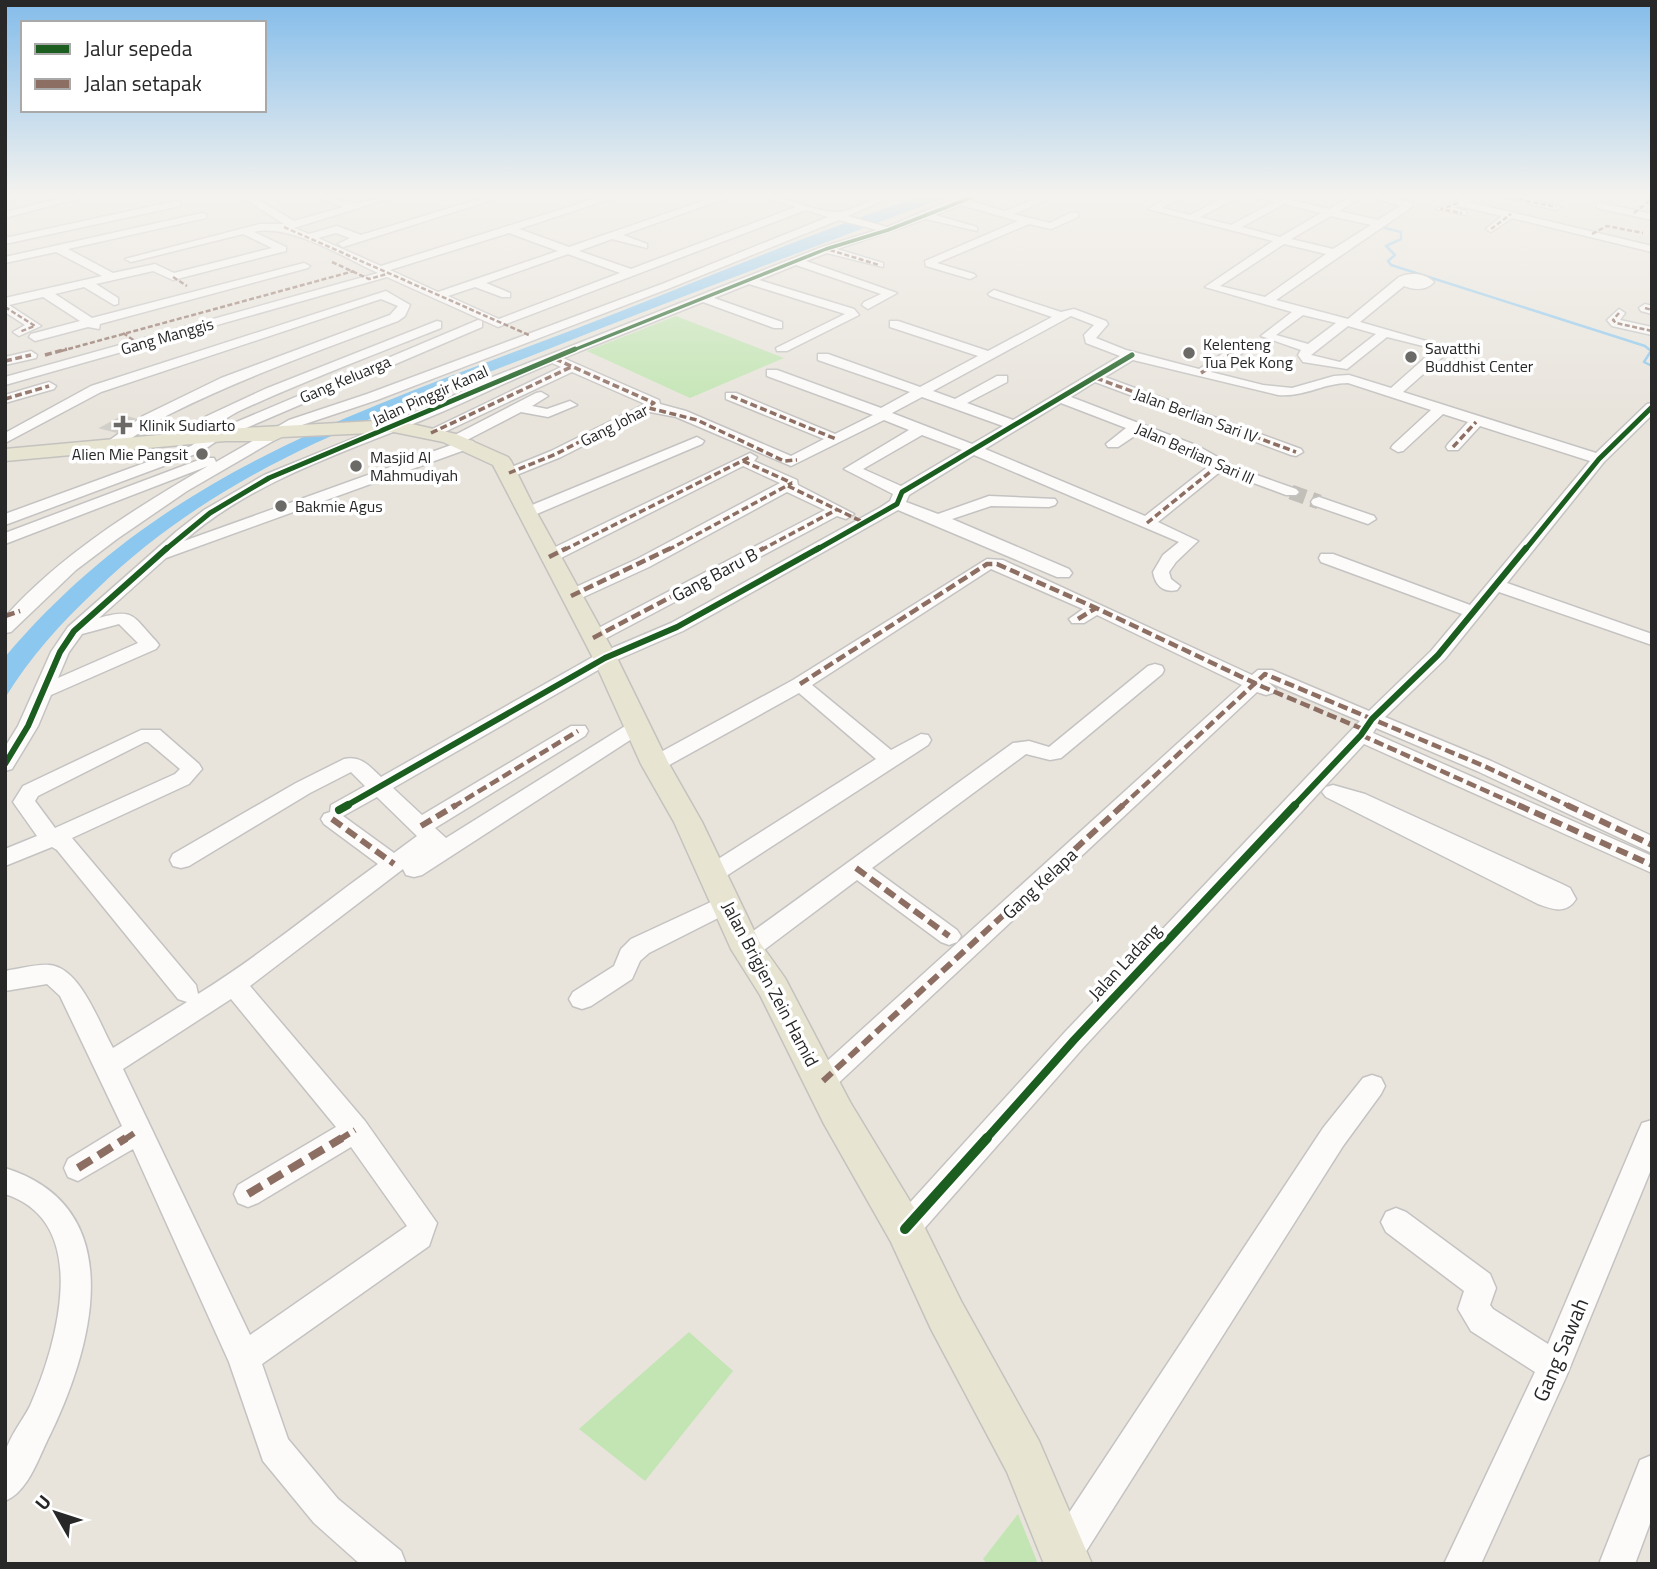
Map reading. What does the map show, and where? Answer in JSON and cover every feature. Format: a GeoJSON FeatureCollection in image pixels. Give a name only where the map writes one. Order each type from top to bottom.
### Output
{"type":"FeatureCollection","features":[{"type":"Feature","properties":{"kind":"main road","name":"Jalan Brigjen Zein Hamid"},"geometry":{"type":"LineString","coordinates":[[5,455],[213,437],[407,433],[501,461],[599,648],[655,764],[688,822],[747,949],[773,987],[837,1113],[905,1229],[946,1315],[1023,1457],[1066,1558]]}},
{"type":"Feature","properties":{"kind":"street"},"geometry":{"type":"LineString","coordinates":[[106,269],[122,269]]}},
{"type":"Feature","properties":{"kind":"street"},"geometry":{"type":"LineString","coordinates":[[161,269],[187,286]]}},
{"type":"Feature","properties":{"kind":"street"},"geometry":{"type":"LineString","coordinates":[[173,277],[203,269]]}},
{"type":"Feature","properties":{"kind":"street"},"geometry":{"type":"LineString","coordinates":[[34,337],[93,325],[292,269]]}},
{"type":"Feature","properties":{"kind":"street"},"geometry":{"type":"LineString","coordinates":[[350,269],[369,279]]}},
{"type":"Feature","properties":{"kind":"street"},"geometry":{"type":"LineString","coordinates":[[377,269],[478,324],[517,341]]}},
{"type":"Feature","properties":{"kind":"street","name":"Gang Manggis"},"geometry":{"type":"LineString","coordinates":[[5,381],[369,279],[391,269]]}},
{"type":"Feature","properties":{"kind":"street"},"geometry":{"type":"LineString","coordinates":[[435,300],[516,269]]}},
{"type":"Feature","properties":{"kind":"street"},"geometry":{"type":"LineString","coordinates":[[618,269],[631,274]]}},
{"type":"Feature","properties":{"kind":"street"},"geometry":{"type":"LineString","coordinates":[[498,323],[644,269]]}},
{"type":"Feature","properties":{"kind":"street"},"geometry":{"type":"LineString","coordinates":[[683,269],[697,274]]}},
{"type":"Feature","properties":{"kind":"street","name":"Jalan Pinggir Kanal"},"geometry":{"type":"LineString","coordinates":[[5,628],[13,614],[70,566],[141,515],[298,421],[372,397],[709,269]]}},
{"type":"Feature","properties":{"kind":"street","name":"Jalan Pinggir Kanal"},"geometry":{"type":"LineString","coordinates":[[5,764],[12,741],[44,691],[60,652],[74,631],[155,557],[210,513],[269,478],[407,433],[552,358],[776,269]]}},
{"type":"Feature","properties":{"kind":"street"},"geometry":{"type":"LineString","coordinates":[[820,269],[891,293],[868,305]]}},
{"type":"Feature","properties":{"kind":"street"},"geometry":{"type":"LineString","coordinates":[[950,269],[970,275]]}},
{"type":"Feature","properties":{"kind":"street"},"geometry":{"type":"LineString","coordinates":[[1236,269],[1211,285],[1217,289],[1441,347],[1441,351],[1392,394]]}},
{"type":"Feature","properties":{"kind":"street"},"geometry":{"type":"LineString","coordinates":[[1266,302],[1312,269]]}},
{"type":"Feature","properties":{"kind":"street"},"geometry":{"type":"LineString","coordinates":[[5,304],[84,282],[110,270]]}},
{"type":"Feature","properties":{"kind":"street"},"geometry":{"type":"LineString","coordinates":[[45,355],[354,271]]}},
{"type":"Feature","properties":{"kind":"street"},"geometry":{"type":"LineString","coordinates":[[749,280],[853,315],[782,348]]}},
{"type":"Feature","properties":{"kind":"street"},"geometry":{"type":"LineString","coordinates":[[84,282],[114,301]]}},
{"type":"Feature","properties":{"kind":"street"},"geometry":{"type":"LineString","coordinates":[[476,283],[506,295]]}},
{"type":"Feature","properties":{"kind":"street"},"geometry":{"type":"LineString","coordinates":[[1381,336],[1342,366],[1306,358],[1304,355],[1408,283]]}},
{"type":"Feature","properties":{"kind":"street"},"geometry":{"type":"LineString","coordinates":[[44,292],[93,325]]}},
{"type":"Feature","properties":{"kind":"street"},"geometry":{"type":"LineString","coordinates":[[994,294],[1061,316]]}},
{"type":"Feature","properties":{"kind":"street"},"geometry":{"type":"LineString","coordinates":[[5,439],[96,389],[379,296],[386,295],[404,304],[401,313],[394,318],[202,392],[148,419],[110,445]]}},
{"type":"Feature","properties":{"kind":"street"},"geometry":{"type":"LineString","coordinates":[[703,298],[778,326]]}},
{"type":"Feature","properties":{"kind":"street"},"geometry":{"type":"LineString","coordinates":[[435,300],[531,336]]}},
{"type":"Feature","properties":{"kind":"street"},"geometry":{"type":"LineString","coordinates":[[5,304],[35,326],[19,332]]}},
{"type":"Feature","properties":{"kind":"street"},"geometry":{"type":"LineString","coordinates":[[771,474],[1070,312],[1099,321],[1102,326],[1090,335],[1090,340],[1132,355],[1289,392],[1309,390],[1330,380],[1349,379],[1476,422],[1599,459]]}},
{"type":"Feature","properties":{"kind":"street"},"geometry":{"type":"LineString","coordinates":[[734,319],[747,313]]}},
{"type":"Feature","properties":{"kind":"street"},"geometry":{"type":"LineString","coordinates":[[1298,313],[1266,335],[1310,349]]}},
{"type":"Feature","properties":{"kind":"street"},"geometry":{"type":"LineString","coordinates":[[1619,313],[1614,320],[1616,323],[1652,331]]}},
{"type":"Feature","properties":{"kind":"street"},"geometry":{"type":"LineString","coordinates":[[5,318],[19,315]]}},
{"type":"Feature","properties":{"kind":"street","name":"Gang Keluarga"},"geometry":{"type":"LineString","coordinates":[[5,520],[196,449],[213,437],[478,324]]}},
{"type":"Feature","properties":{"kind":"street"},"geometry":{"type":"LineString","coordinates":[[894,324],[991,356]]}},
{"type":"Feature","properties":{"kind":"street"},"geometry":{"type":"LineString","coordinates":[[181,439],[212,419],[270,392],[437,325]]}},
{"type":"Feature","properties":{"kind":"street"},"geometry":{"type":"LineString","coordinates":[[123,333],[139,344]]}},
{"type":"Feature","properties":{"kind":"street"},"geometry":{"type":"LineString","coordinates":[[1201,373],[1241,348]]}},
{"type":"Feature","properties":{"kind":"street"},"geometry":{"type":"LineString","coordinates":[[5,361],[30,355]]}},
{"type":"Feature","properties":{"kind":"street"},"geometry":{"type":"LineString","coordinates":[[404,867],[335,815],[599,648],[662,635],[864,523],[972,449],[1132,355]]}},
{"type":"Feature","properties":{"kind":"street"},"geometry":{"type":"LineString","coordinates":[[823,356],[1015,425]]}},
{"type":"Feature","properties":{"kind":"street","name":"Gang Johar"},"geometry":{"type":"LineString","coordinates":[[509,473],[556,454],[649,408],[654,403],[552,358]]}},
{"type":"Feature","properties":{"kind":"street"},"geometry":{"type":"LineString","coordinates":[[155,557],[407,433],[571,367]]}},
{"type":"Feature","properties":{"kind":"street"},"geometry":{"type":"LineString","coordinates":[[772,373],[972,449],[1190,541],[1169,559],[1161,572],[1163,580],[1171,586]]}},
{"type":"Feature","properties":{"kind":"street","name":"Jalan Berlian Sari IV"},"geometry":{"type":"LineString","coordinates":[[1096,378],[1296,452]]}},
{"type":"Feature","properties":{"kind":"street"},"geometry":{"type":"LineString","coordinates":[[956,404],[1002,379]]}},
{"type":"Feature","properties":{"kind":"street"},"geometry":{"type":"LineString","coordinates":[[5,398],[49,386]]}},
{"type":"Feature","properties":{"kind":"street"},"geometry":{"type":"LineString","coordinates":[[407,433],[521,408],[541,396]]}},
{"type":"Feature","properties":{"kind":"street"},"geometry":{"type":"LineString","coordinates":[[731,396],[836,439]]}},
{"type":"Feature","properties":{"kind":"street","name":"Jalan Berlian Sari III"},"geometry":{"type":"LineString","coordinates":[[1060,398],[1206,454],[1232,471],[1291,492]]}},
{"type":"Feature","properties":{"kind":"street"},"geometry":{"type":"LineString","coordinates":[[521,408],[548,413],[570,405]]}},
{"type":"Feature","properties":{"kind":"street","name":"Jalan Ladang"},"geometry":{"type":"LineString","coordinates":[[905,1229],[1074,1040],[1324,788],[1366,728],[1438,655],[1599,459],[1652,407]]}},
{"type":"Feature","properties":{"kind":"street"},"geometry":{"type":"LineString","coordinates":[[649,408],[681,414],[791,462]]}},
{"type":"Feature","properties":{"kind":"street"},"geometry":{"type":"LineString","coordinates":[[1398,448],[1439,410]]}},
{"type":"Feature","properties":{"kind":"street"},"geometry":{"type":"LineString","coordinates":[[1453,447],[1476,422]]}},
{"type":"Feature","properties":{"kind":"street"},"geometry":{"type":"LineString","coordinates":[[1113,444],[1138,428]]}},
{"type":"Feature","properties":{"kind":"street"},"geometry":{"type":"LineString","coordinates":[[921,429],[852,469],[938,519],[1063,573]]}},
{"type":"Feature","properties":{"kind":"street"},"geometry":{"type":"LineString","coordinates":[[5,539],[273,435]]}},
{"type":"Feature","properties":{"kind":"street"},"geometry":{"type":"LineString","coordinates":[[526,513],[697,441]]}},
{"type":"Feature","properties":{"kind":"street"},"geometry":{"type":"LineString","coordinates":[[549,557],[747,459],[792,483],[643,564],[571,596]]}},
{"type":"Feature","properties":{"kind":"street"},"geometry":{"type":"LineString","coordinates":[[1147,523],[1220,464]]}},
{"type":"Feature","properties":{"kind":"street"},"geometry":{"type":"LineString","coordinates":[[788,486],[864,523]]}},
{"type":"Feature","properties":{"kind":"street"},"geometry":{"type":"LineString","coordinates":[[938,519],[989,500],[1049,502]]}},
{"type":"Feature","properties":{"kind":"street"},"geometry":{"type":"LineString","coordinates":[[1319,502],[1368,519]]}},
{"type":"Feature","properties":{"kind":"street","name":"Gang Baru B"},"geometry":{"type":"LineString","coordinates":[[599,648],[755,553],[836,510]]}},
{"type":"Feature","properties":{"kind":"street"},"geometry":{"type":"LineString","coordinates":[[755,553],[783,568]]}},
{"type":"Feature","properties":{"kind":"street"},"geometry":{"type":"LineString","coordinates":[[1327,558],[1473,612]]}},
{"type":"Feature","properties":{"kind":"street"},"geometry":{"type":"LineString","coordinates":[[655,764],[800,684],[987,564],[994,563],[1255,684],[1366,728],[1484,766],[1652,845]]}},
{"type":"Feature","properties":{"kind":"street"},"geometry":{"type":"LineString","coordinates":[[1494,584],[1652,640]]}},
{"type":"Feature","properties":{"kind":"street"},"geometry":{"type":"LineString","coordinates":[[1078,620],[1096,608]]}},
{"type":"Feature","properties":{"kind":"street"},"geometry":{"type":"LineString","coordinates":[[44,691],[150,645],[123,617],[74,631]]}},
{"type":"Feature","properties":{"kind":"street"},"geometry":{"type":"LineString","coordinates":[[747,949],[1020,748],[1028,747],[1047,754],[1055,753],[1155,670]]}},
{"type":"Feature","properties":{"kind":"street"},"geometry":{"type":"LineString","coordinates":[[800,684],[889,759]]}},
{"type":"Feature","properties":{"kind":"street","name":"Gang Kelapa"},"geometry":{"type":"LineString","coordinates":[[823,1081],[946,971],[1255,684]]}},
{"type":"Feature","properties":{"kind":"street"},"geometry":{"type":"LineString","coordinates":[[431,838],[638,727]]}},
{"type":"Feature","properties":{"kind":"street"},"geometry":{"type":"LineString","coordinates":[[1366,728],[1652,865]]}},
{"type":"Feature","properties":{"kind":"street"},"geometry":{"type":"LineString","coordinates":[[108,1065],[233,985],[404,867],[431,838],[578,731]]}},
{"type":"Feature","properties":{"kind":"street"},"geometry":{"type":"LineString","coordinates":[[5,858],[46,842],[182,779],[192,769],[153,735],[148,734],[30,791],[24,802],[46,842]]}},
{"type":"Feature","properties":{"kind":"street"},"geometry":{"type":"LineString","coordinates":[[712,874],[921,740]]}},
{"type":"Feature","properties":{"kind":"street"},"geometry":{"type":"LineString","coordinates":[[181,860],[346,765],[356,765],[431,838]]}},
{"type":"Feature","properties":{"kind":"street"},"geometry":{"type":"LineString","coordinates":[[1324,788],[1519,879]]}},
{"type":"Feature","properties":{"kind":"street"},"geometry":{"type":"LineString","coordinates":[[5,865],[46,842],[65,844],[187,992]]}},
{"type":"Feature","properties":{"kind":"street"},"geometry":{"type":"LineString","coordinates":[[856,868],[949,936]]}},
{"type":"Feature","properties":{"kind":"street"},"geometry":{"type":"LineString","coordinates":[[582,999],[623,972],[630,956],[640,946],[726,904]]}},
{"type":"Feature","properties":{"kind":"street"},"geometry":{"type":"LineString","coordinates":[[5,981],[47,974],[57,976],[69,989],[139,1130],[244,1358],[275,1449],[326,1511],[388,1564]]}},
{"type":"Feature","properties":{"kind":"street"},"geometry":{"type":"LineString","coordinates":[[233,985],[355,1130],[422,1223],[419,1236],[244,1358]]}},
{"type":"Feature","properties":{"kind":"street"},"geometry":{"type":"LineString","coordinates":[[1066,1558],[1334,1137],[1372,1086]]}},
{"type":"Feature","properties":{"kind":"street"},"geometry":{"type":"LineString","coordinates":[[78,1168],[139,1130]]}},
{"type":"Feature","properties":{"kind":"street"},"geometry":{"type":"LineString","coordinates":[[248,1194],[355,1130]]}},
{"type":"Feature","properties":{"kind":"street","name":"Gang Sawah"},"geometry":{"type":"LineString","coordinates":[[1462,1564],[1555,1366],[1652,1132]]}},
{"type":"Feature","properties":{"kind":"street"},"geometry":{"type":"LineString","coordinates":[[5,1181],[35,1194],[61,1222],[72,1247],[78,1282],[73,1326],[47,1408],[5,1484]]}},
{"type":"Feature","properties":{"kind":"street"},"geometry":{"type":"LineString","coordinates":[[1396,1222],[1479,1284],[1481,1288],[1473,1309],[1482,1320],[1555,1366]]}},
{"type":"Feature","properties":{"kind":"street"},"geometry":{"type":"LineString","coordinates":[[1617,1564],[1652,1472]]}},
{"type":"Feature","properties":{"kind":"green space"},"geometry":{"type":"Polygon","coordinates":[[[676,316],[784,358],[690,398],[587,351],[676,316]]]}},
{"type":"Feature","properties":{"kind":"green space"},"geometry":{"type":"Polygon","coordinates":[[[689,1332],[733,1371],[645,1481],[579,1429],[689,1332]]]}},
{"type":"Feature","properties":{"kind":"green space"},"geometry":{"type":"Polygon","coordinates":[[[1018,1514],[1038,1564],[987,1564],[983,1559],[1018,1514]]]}},
{"type":"Feature","properties":{"kind":"water"},"geometry":{"type":"Polygon","coordinates":[[[726,269],[755,269],[365,421],[252,475],[198,508],[146,546],[96,590],[47,641],[5,698],[5,657],[66,593],[130,539],[197,494],[267,455],[340,421],[726,269]]]}},
{"type":"Feature","properties":{"kind":"building","name":"Klinik Sudiarto"},"geometry":{"type":"Polygon","coordinates":[[[123,416],[134,419],[117,432],[101,428],[123,416]]]}},
{"type":"Feature","properties":{"kind":"waterway"},"geometry":{"type":"LineString","coordinates":[[1404,269],[1645,346],[1651,351],[1644,362],[1652,366]]}},
{"type":"Feature","properties":{"kind":"tunnel"},"geometry":{"type":"LineString","coordinates":[[1291,492],[1319,502]]}},
{"type":"Feature","properties":{"kind":"marked path"},"geometry":{"type":"LineString","coordinates":[[348,269],[369,279],[387,274]]}},
{"type":"Feature","properties":{"kind":"marked path"},"geometry":{"type":"LineString","coordinates":[[380,269],[531,336]]}},
{"type":"Feature","properties":{"kind":"marked path"},"geometry":{"type":"LineString","coordinates":[[45,355],[354,271]]}},
{"type":"Feature","properties":{"kind":"marked path"},"geometry":{"type":"LineString","coordinates":[[173,277],[187,286]]}},
{"type":"Feature","properties":{"kind":"marked path"},"geometry":{"type":"LineString","coordinates":[[5,307],[35,326],[19,332]]}},
{"type":"Feature","properties":{"kind":"marked path"},"geometry":{"type":"LineString","coordinates":[[1645,308],[1652,310]]}},
{"type":"Feature","properties":{"kind":"marked path"},"geometry":{"type":"LineString","coordinates":[[1619,313],[1613,320],[1616,323],[1652,331]]}},
{"type":"Feature","properties":{"kind":"marked path"},"geometry":{"type":"LineString","coordinates":[[123,333],[139,344]]}},
{"type":"Feature","properties":{"kind":"marked path"},"geometry":{"type":"LineString","coordinates":[[1201,373],[1241,348]]}},
{"type":"Feature","properties":{"kind":"marked path"},"geometry":{"type":"LineString","coordinates":[[5,361],[31,355]]}},
{"type":"Feature","properties":{"kind":"marked path"},"geometry":{"type":"LineString","coordinates":[[509,473],[556,454],[654,403],[553,358]]}},
{"type":"Feature","properties":{"kind":"marked path"},"geometry":{"type":"LineString","coordinates":[[431,433],[571,367]]}},
{"type":"Feature","properties":{"kind":"marked path"},"geometry":{"type":"LineString","coordinates":[[1096,378],[1296,452]]}},
{"type":"Feature","properties":{"kind":"marked path"},"geometry":{"type":"LineString","coordinates":[[5,399],[49,386]]}},
{"type":"Feature","properties":{"kind":"marked path"},"geometry":{"type":"LineString","coordinates":[[731,396],[836,439]]}},
{"type":"Feature","properties":{"kind":"marked path"},"geometry":{"type":"LineString","coordinates":[[649,408],[662,409],[697,420],[784,461],[797,460]]}},
{"type":"Feature","properties":{"kind":"marked path"},"geometry":{"type":"LineString","coordinates":[[1453,447],[1476,422]]}},
{"type":"Feature","properties":{"kind":"marked path"},"geometry":{"type":"LineString","coordinates":[[549,557],[750,457]]}},
{"type":"Feature","properties":{"kind":"marked path"},"geometry":{"type":"LineString","coordinates":[[743,461],[792,483]]}},
{"type":"Feature","properties":{"kind":"marked path"},"geometry":{"type":"LineString","coordinates":[[1147,523],[1220,464]]}},
{"type":"Feature","properties":{"kind":"marked path"},"geometry":{"type":"LineString","coordinates":[[571,596],[643,563],[792,483]]}},
{"type":"Feature","properties":{"kind":"marked path"},"geometry":{"type":"LineString","coordinates":[[788,486],[865,523]]}},
{"type":"Feature","properties":{"kind":"marked path"},"geometry":{"type":"LineString","coordinates":[[593,638],[836,510]]}},
{"type":"Feature","properties":{"kind":"marked path"},"geometry":{"type":"LineString","coordinates":[[800,684],[987,564],[997,564],[1096,608]]}},
{"type":"Feature","properties":{"kind":"marked path"},"geometry":{"type":"LineString","coordinates":[[1078,619],[1096,608],[1263,687],[1365,730]]}},
{"type":"Feature","properties":{"kind":"marked path"},"geometry":{"type":"LineString","coordinates":[[5,616],[20,611]]}},
{"type":"Feature","properties":{"kind":"marked path"},"geometry":{"type":"LineString","coordinates":[[823,1081],[1265,674],[1484,766],[1652,845]]}},
{"type":"Feature","properties":{"kind":"marked path"},"geometry":{"type":"LineString","coordinates":[[421,826],[578,731]]}},
{"type":"Feature","properties":{"kind":"marked path"},"geometry":{"type":"LineString","coordinates":[[1361,735],[1652,865]]}},
{"type":"Feature","properties":{"kind":"marked path"},"geometry":{"type":"LineString","coordinates":[[332,819],[394,864]]}},
{"type":"Feature","properties":{"kind":"marked path"},"geometry":{"type":"LineString","coordinates":[[856,868],[949,936]]}},
{"type":"Feature","properties":{"kind":"marked path"},"geometry":{"type":"LineString","coordinates":[[78,1168],[139,1130]]}},
{"type":"Feature","properties":{"kind":"marked path"},"geometry":{"type":"LineString","coordinates":[[248,1194],[355,1130]]}},
{"type":"Feature","properties":{"kind":"cycle path"},"geometry":{"type":"LineString","coordinates":[[5,764],[28,726],[60,652],[74,631],[210,513],[269,478],[426,414],[495,381],[775,269]]}},
{"type":"Feature","properties":{"kind":"cycle path"},"geometry":{"type":"LineString","coordinates":[[339,810],[605,658],[677,627],[887,510],[897,504],[902,492],[1132,355]]}},
{"type":"Feature","properties":{"kind":"cycle path"},"geometry":{"type":"LineString","coordinates":[[905,1229],[1074,1040],[1361,735],[1372,719],[1438,655],[1599,459],[1652,407]]}},
{"type":"Feature","properties":{"kind":"place","name":"Kelenteng Tua Pek Kong"},"geometry":{"type":"Point","coordinates":[1189,353]}},
{"type":"Feature","properties":{"kind":"place","name":"Savatthi Buddhist Center"},"geometry":{"type":"Point","coordinates":[1411,357]}},
{"type":"Feature","properties":{"kind":"place","name":"Klinik Sudiarto"},"geometry":{"type":"Point","coordinates":[123,425]}},
{"type":"Feature","properties":{"kind":"place","name":"Alien Mie Pangsit"},"geometry":{"type":"Point","coordinates":[202,454]}},
{"type":"Feature","properties":{"kind":"place","name":"Masjid Al Mahmudiyah"},"geometry":{"type":"Point","coordinates":[356,466]}},
{"type":"Feature","properties":{"kind":"place","name":"Bakmie Agus"},"geometry":{"type":"Point","coordinates":[281,506]}}]}
